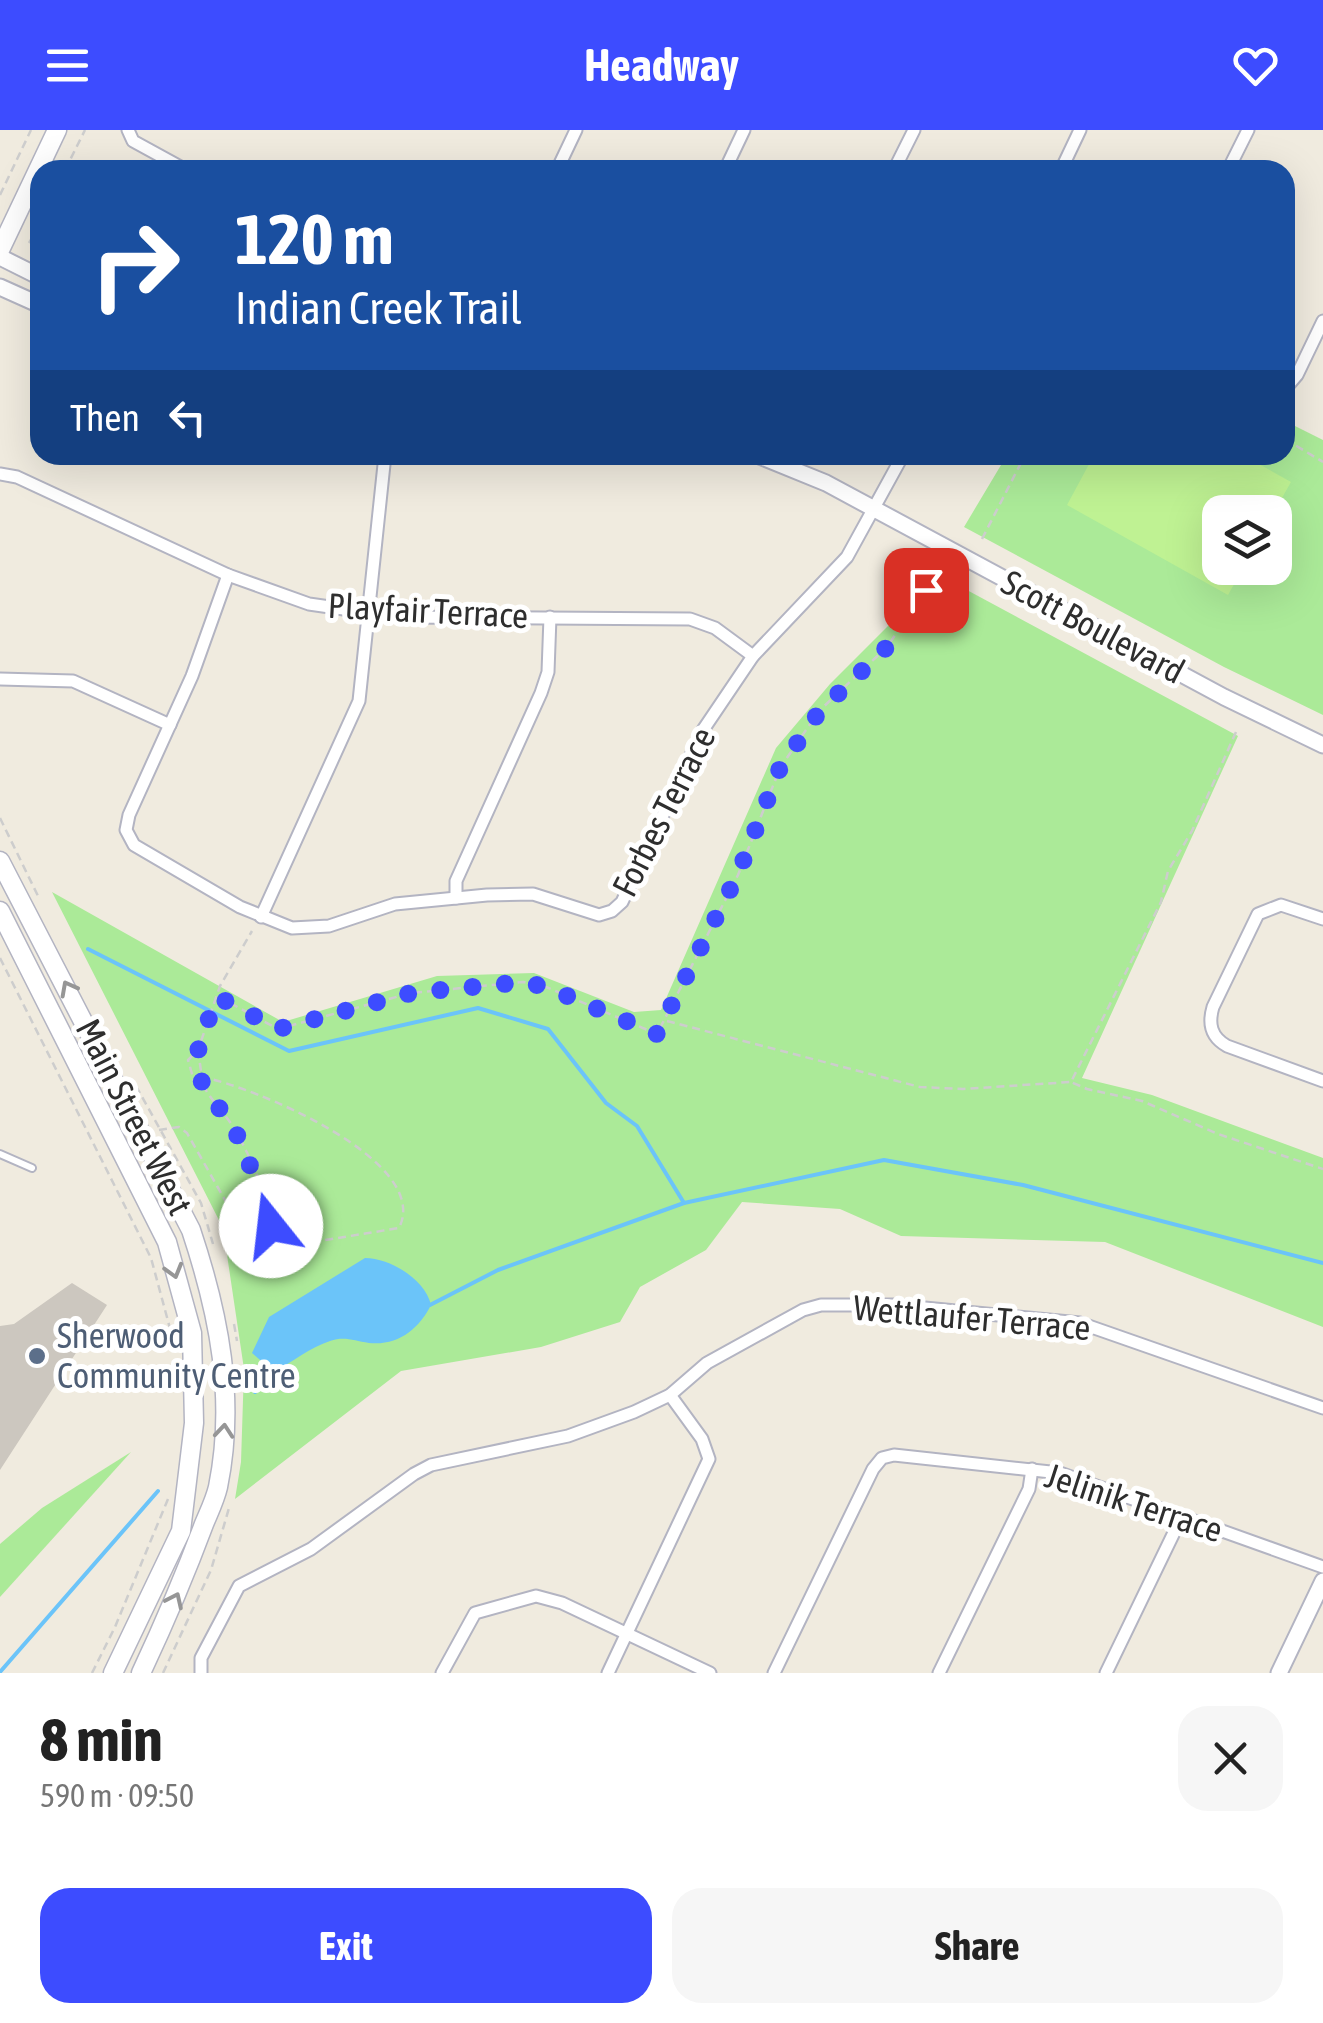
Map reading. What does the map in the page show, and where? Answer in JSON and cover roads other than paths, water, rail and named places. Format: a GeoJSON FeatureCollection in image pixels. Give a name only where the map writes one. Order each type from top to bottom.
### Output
{"type":"FeatureCollection","features":[{"type":"Feature","properties":{"kind":"main road"},"geometry":{"type":"LineString","coordinates":[[43,160],[57,130]]}},
{"type":"Feature","properties":{"kind":"main road"},"geometry":{"type":"LineString","coordinates":[[0,253],[30,188]]}},
{"type":"Feature","properties":{"kind":"main road","name":"Main Street West"},"geometry":{"type":"LineString","coordinates":[[0,860],[190,1230],[209,1285],[225,1376],[226,1418],[217,1492],[185,1579],[141,1673]]}},
{"type":"Feature","properties":{"kind":"main road","name":"Main Street West"},"geometry":{"type":"LineString","coordinates":[[0,911],[166,1242],[192,1333],[194,1424],[180,1530],[113,1673]]}},
{"type":"Feature","properties":{"kind":"street"},"geometry":{"type":"LineString","coordinates":[[128,130],[133,141],[168,160]]}},
{"type":"Feature","properties":{"kind":"street"},"geometry":{"type":"LineString","coordinates":[[562,160],[576,130]]}},
{"type":"Feature","properties":{"kind":"street"},"geometry":{"type":"LineString","coordinates":[[730,160],[744,130]]}},
{"type":"Feature","properties":{"kind":"street"},"geometry":{"type":"LineString","coordinates":[[899,160],[914,130]]}},
{"type":"Feature","properties":{"kind":"street"},"geometry":{"type":"LineString","coordinates":[[1065,160],[1080,130]]}},
{"type":"Feature","properties":{"kind":"street"},"geometry":{"type":"LineString","coordinates":[[1233,160],[1248,130]]}},
{"type":"Feature","properties":{"kind":"street"},"geometry":{"type":"LineString","coordinates":[[0,253],[30,272]]}},
{"type":"Feature","properties":{"kind":"street"},"geometry":{"type":"LineString","coordinates":[[0,286],[30,300]]}},
{"type":"Feature","properties":{"kind":"street"},"geometry":{"type":"LineString","coordinates":[[1295,377],[1323,321]]}},
{"type":"Feature","properties":{"kind":"street"},"geometry":{"type":"LineString","coordinates":[[261,917],[358,701],[384,465]]}},
{"type":"Feature","properties":{"kind":"street","name":"Scott Boulevard"},"geometry":{"type":"LineString","coordinates":[[787,465],[1224,697],[1323,745]]}},
{"type":"Feature","properties":{"kind":"street","name":"Forbes Terrace"},"geometry":{"type":"LineString","coordinates":[[228,574],[192,676],[128,816],[128,835],[141,849],[261,917],[292,928],[310,929],[395,904],[534,894],[593,914],[606,914],[618,908],[703,730],[753,656],[841,564],[898,465]]}},
{"type":"Feature","properties":{"kind":"street","name":"Playfair Terrace"},"geometry":{"type":"LineString","coordinates":[[0,474],[16,476],[228,574],[309,604],[370,615],[690,620],[715,628],[753,656]]}},
{"type":"Feature","properties":{"kind":"street"},"geometry":{"type":"LineString","coordinates":[[456,898],[456,881],[541,694],[548,672],[550,617]]}},
{"type":"Feature","properties":{"kind":"street"},"geometry":{"type":"LineString","coordinates":[[0,680],[73,681],[170,725]]}},
{"type":"Feature","properties":{"kind":"street"},"geometry":{"type":"LineString","coordinates":[[1323,919],[1281,905],[1258,914],[1210,1022],[1216,1039],[1227,1046],[1323,1081]]}},
{"type":"Feature","properties":{"kind":"street","name":"Wettlaufer Terrace"},"geometry":{"type":"LineString","coordinates":[[201,1673],[201,1658],[238,1586],[311,1549],[414,1474],[431,1465],[568,1436],[634,1412],[670,1394],[706,1364],[803,1310],[821,1305],[894,1305],[1051,1319],[1101,1328],[1323,1408]]}},
{"type":"Feature","properties":{"kind":"street"},"geometry":{"type":"LineString","coordinates":[[608,1673],[709,1458],[707,1448],[670,1394]]}},
{"type":"Feature","properties":{"kind":"street","name":"Jelinik Terrace"},"geometry":{"type":"LineString","coordinates":[[774,1673],[873,1469],[882,1458],[894,1455],[1072,1476],[1323,1567]]}},
{"type":"Feature","properties":{"kind":"street"},"geometry":{"type":"LineString","coordinates":[[940,1673],[1029,1489],[1032,1469]]}},
{"type":"Feature","properties":{"kind":"street"},"geometry":{"type":"LineString","coordinates":[[1106,1673],[1182,1516]]}},
{"type":"Feature","properties":{"kind":"street"},"geometry":{"type":"LineString","coordinates":[[1279,1673],[1323,1581]]}},
{"type":"Feature","properties":{"kind":"street"},"geometry":{"type":"LineString","coordinates":[[442,1673],[470,1617],[480,1609],[524,1598],[549,1598],[710,1673]]}},
{"type":"Feature","properties":{"kind":"lane"},"geometry":{"type":"LineString","coordinates":[[0,1154],[32,1168]]}},
{"type":"Feature","properties":{"kind":"water"},"geometry":{"type":"Polygon","coordinates":[[[365,1258],[395,1266],[422,1287],[431,1305],[414,1328],[389,1342],[330,1341],[274,1372],[252,1353],[269,1317],[365,1258]]]}},
{"type":"Feature","properties":{"kind":"waterway"},"geometry":{"type":"LineString","coordinates":[[88,949],[289,1051],[478,1008],[548,1029],[606,1103],[637,1126],[684,1203]]}},
{"type":"Feature","properties":{"kind":"waterway"},"geometry":{"type":"LineString","coordinates":[[430,1305],[498,1270],[684,1203],[884,1160],[1023,1185],[1323,1263]]}},
{"type":"Feature","properties":{"kind":"waterway"},"geometry":{"type":"LineString","coordinates":[[255,1392],[277,1369]]}},
{"type":"Feature","properties":{"kind":"waterway"},"geometry":{"type":"LineString","coordinates":[[0,1672],[158,1491]]}},
{"type":"Feature","properties":{"kind":"place","name":"Sherwood Community Centre"},"geometry":{"type":"Point","coordinates":[37,1356]}}]}
